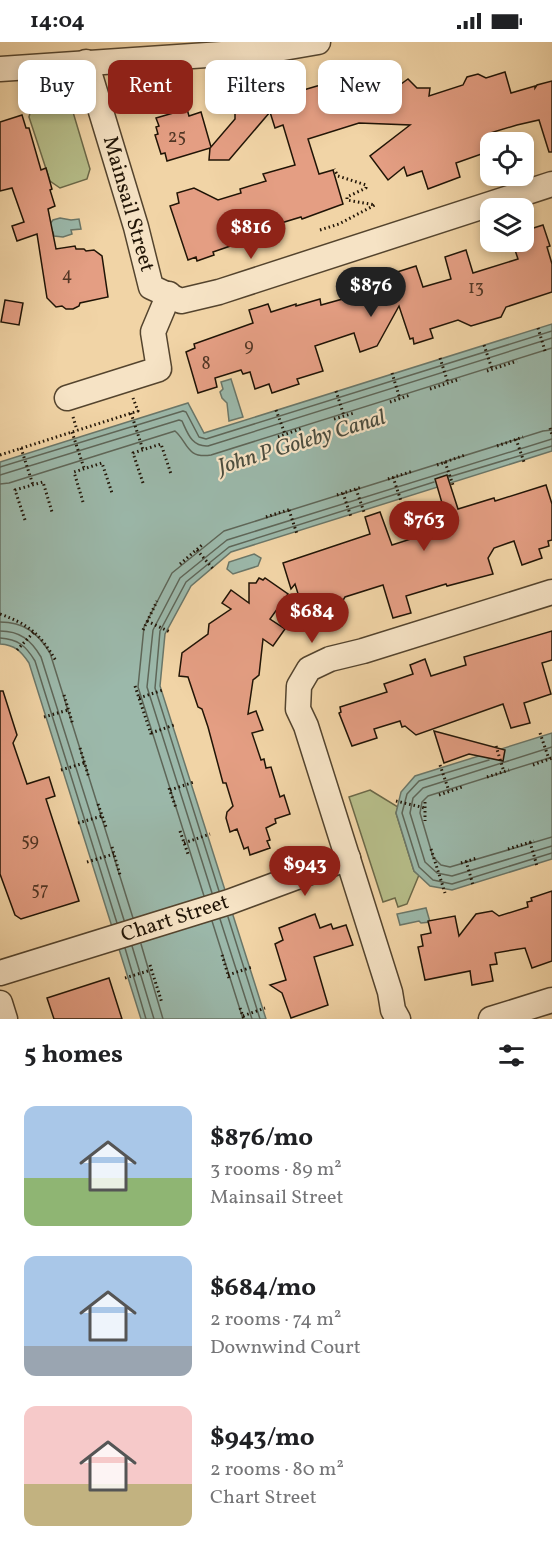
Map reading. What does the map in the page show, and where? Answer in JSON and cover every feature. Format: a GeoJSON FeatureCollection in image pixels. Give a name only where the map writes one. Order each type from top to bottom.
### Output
{"type":"FeatureCollection","features":[{"type":"Feature","properties":{"kind":"street"},"geometry":{"type":"LineString","coordinates":[[96,61],[266,51],[318,42]]}},
{"type":"Feature","properties":{"kind":"street"},"geometry":{"type":"LineString","coordinates":[[0,69],[18,68]]}},
{"type":"Feature","properties":{"kind":"street","name":"Mainsail Street"},"geometry":{"type":"LineString","coordinates":[[96,95],[136,227],[151,286],[181,301],[219,292],[552,184]]}},
{"type":"Feature","properties":{"kind":"street"},"geometry":{"type":"LineString","coordinates":[[67,398],[159,369],[153,332],[169,294]]}},
{"type":"Feature","properties":{"kind":"street"},"geometry":{"type":"LineString","coordinates":[[398,1019],[393,1010],[390,992],[306,726],[298,709],[299,686],[309,669],[330,659],[363,651],[552,592]]}},
{"type":"Feature","properties":{"kind":"street","name":"Chart Street"},"geometry":{"type":"LineString","coordinates":[[0,974],[246,895],[348,858]]}},
{"type":"Feature","properties":{"kind":"street"},"geometry":{"type":"LineString","coordinates":[[491,1019],[552,1000]]}},
{"type":"Feature","properties":{"kind":"street"},"geometry":{"type":"LineString","coordinates":[[0,1003],[5,1019]]}},
{"type":"Feature","properties":{"kind":"path"},"geometry":{"type":"LineString","coordinates":[[320,230],[339,224],[375,205],[347,200],[347,197],[366,188],[366,185],[338,176],[334,169]]}},
{"type":"Feature","properties":{"kind":"path"},"geometry":{"type":"LineString","coordinates":[[538,328],[544,351],[552,349]]}},
{"type":"Feature","properties":{"kind":"path"},"geometry":{"type":"LineString","coordinates":[[484,345],[492,369]]}},
{"type":"Feature","properties":{"kind":"path"},"geometry":{"type":"LineString","coordinates":[[440,358],[448,383]]}},
{"type":"Feature","properties":{"kind":"path"},"geometry":{"type":"LineString","coordinates":[[487,371],[517,361]]}},
{"type":"Feature","properties":{"kind":"path"},"geometry":{"type":"LineString","coordinates":[[392,374],[400,399]]}},
{"type":"Feature","properties":{"kind":"path"},"geometry":{"type":"LineString","coordinates":[[0,455],[138,411],[127,379]]}},
{"type":"Feature","properties":{"kind":"path"},"geometry":{"type":"LineString","coordinates":[[430,389],[460,379]]}},
{"type":"Feature","properties":{"kind":"path"},"geometry":{"type":"LineString","coordinates":[[336,391],[344,416]]}},
{"type":"Feature","properties":{"kind":"path"},"geometry":{"type":"LineString","coordinates":[[390,402],[410,395]]}},
{"type":"Feature","properties":{"kind":"path"},"geometry":{"type":"LineString","coordinates":[[276,410],[285,434]]}},
{"type":"Feature","properties":{"kind":"path"},"geometry":{"type":"LineString","coordinates":[[132,413],[143,450]]}},
{"type":"Feature","properties":{"kind":"path"},"geometry":{"type":"LineString","coordinates":[[334,419],[354,413]]}},
{"type":"Feature","properties":{"kind":"path"},"geometry":{"type":"LineString","coordinates":[[278,437],[303,428]]}},
{"type":"Feature","properties":{"kind":"path"},"geometry":{"type":"LineString","coordinates":[[549,428],[552,435]]}},
{"type":"Feature","properties":{"kind":"path"},"geometry":{"type":"LineString","coordinates":[[72,432],[84,468]]}},
{"type":"Feature","properties":{"kind":"path"},"geometry":{"type":"LineString","coordinates":[[497,446],[523,437]]}},
{"type":"Feature","properties":{"kind":"path"},"geometry":{"type":"LineString","coordinates":[[516,439],[524,462]]}},
{"type":"Feature","properties":{"kind":"path"},"geometry":{"type":"LineString","coordinates":[[142,483],[133,453],[161,444],[171,474]]}},
{"type":"Feature","properties":{"kind":"path"},"geometry":{"type":"LineString","coordinates":[[21,448],[33,485]]}},
{"type":"Feature","properties":{"kind":"path"},"geometry":{"type":"LineString","coordinates":[[437,465],[465,455]]}},
{"type":"Feature","properties":{"kind":"path"},"geometry":{"type":"LineString","coordinates":[[445,462],[453,485]]}},
{"type":"Feature","properties":{"kind":"path"},"geometry":{"type":"LineString","coordinates":[[83,502],[74,472],[84,468],[102,463],[111,493]]}},
{"type":"Feature","properties":{"kind":"path"},"geometry":{"type":"LineString","coordinates":[[388,479],[412,471]]}},
{"type":"Feature","properties":{"kind":"path"},"geometry":{"type":"LineString","coordinates":[[393,477],[401,501]]}},
{"type":"Feature","properties":{"kind":"path"},"geometry":{"type":"LineString","coordinates":[[25,520],[15,490],[43,482],[52,512]]}},
{"type":"Feature","properties":{"kind":"path"},"geometry":{"type":"LineString","coordinates":[[337,495],[362,487]]}},
{"type":"Feature","properties":{"kind":"path"},"geometry":{"type":"LineString","coordinates":[[356,489],[364,512]]}},
{"type":"Feature","properties":{"kind":"path"},"geometry":{"type":"LineString","coordinates":[[343,493],[351,517]]}},
{"type":"Feature","properties":{"kind":"path"},"geometry":{"type":"LineString","coordinates":[[267,517],[290,509],[297,534]]}},
{"type":"Feature","properties":{"kind":"path"},"geometry":{"type":"LineString","coordinates":[[180,564],[202,545]]}},
{"type":"Feature","properties":{"kind":"path"},"geometry":{"type":"LineString","coordinates":[[197,550],[214,570]]}},
{"type":"Feature","properties":{"kind":"path"},"geometry":{"type":"LineString","coordinates":[[143,630],[158,601]]}},
{"type":"Feature","properties":{"kind":"path"},"geometry":{"type":"LineString","coordinates":[[0,614],[22,622],[44,640],[56,662]]}},
{"type":"Feature","properties":{"kind":"path"},"geometry":{"type":"LineString","coordinates":[[147,621],[170,632]]}},
{"type":"Feature","properties":{"kind":"path"},"geometry":{"type":"LineString","coordinates":[[18,650],[33,632]]}},
{"type":"Feature","properties":{"kind":"path"},"geometry":{"type":"LineString","coordinates":[[135,686],[151,735],[174,725]]}},
{"type":"Feature","properties":{"kind":"path"},"geometry":{"type":"LineString","coordinates":[[139,698],[163,690]]}},
{"type":"Feature","properties":{"kind":"path"},"geometry":{"type":"LineString","coordinates":[[64,695],[73,725]]}},
{"type":"Feature","properties":{"kind":"path"},"geometry":{"type":"LineString","coordinates":[[44,717],[68,710]]}},
{"type":"Feature","properties":{"kind":"path"},"geometry":{"type":"LineString","coordinates":[[533,765],[550,759],[540,733]]}},
{"type":"Feature","properties":{"kind":"path"},"geometry":{"type":"LineString","coordinates":[[496,746],[504,772]]}},
{"type":"Feature","properties":{"kind":"path"},"geometry":{"type":"LineString","coordinates":[[80,748],[89,778]]}},
{"type":"Feature","properties":{"kind":"path"},"geometry":{"type":"LineString","coordinates":[[61,770],[84,763]]}},
{"type":"Feature","properties":{"kind":"path"},"geometry":{"type":"LineString","coordinates":[[440,765],[449,791]]}},
{"type":"Feature","properties":{"kind":"path"},"geometry":{"type":"LineString","coordinates":[[487,777],[509,770]]}},
{"type":"Feature","properties":{"kind":"path"},"geometry":{"type":"LineString","coordinates":[[176,808],[169,789],[194,782]]}},
{"type":"Feature","properties":{"kind":"path"},"geometry":{"type":"LineString","coordinates":[[439,795],[462,787]]}},
{"type":"Feature","properties":{"kind":"path"},"geometry":{"type":"LineString","coordinates":[[396,801],[425,808]]}},
{"type":"Feature","properties":{"kind":"path"},"geometry":{"type":"LineString","coordinates":[[425,802],[425,820]]}},
{"type":"Feature","properties":{"kind":"path"},"geometry":{"type":"LineString","coordinates":[[98,804],[106,827]]}},
{"type":"Feature","properties":{"kind":"path"},"geometry":{"type":"LineString","coordinates":[[78,823],[102,816]]}},
{"type":"Feature","properties":{"kind":"path"},"geometry":{"type":"LineString","coordinates":[[180,831],[188,854]]}},
{"type":"Feature","properties":{"kind":"path"},"geometry":{"type":"LineString","coordinates":[[184,843],[210,834]]}},
{"type":"Feature","properties":{"kind":"path"},"geometry":{"type":"LineString","coordinates":[[508,849],[532,841],[537,866]]}},
{"type":"Feature","properties":{"kind":"path"},"geometry":{"type":"LineString","coordinates":[[111,847],[120,875]]}},
{"type":"Feature","properties":{"kind":"path"},"geometry":{"type":"LineString","coordinates":[[431,849],[445,893]]}},
{"type":"Feature","properties":{"kind":"path"},"geometry":{"type":"LineString","coordinates":[[87,862],[114,854]]}},
{"type":"Feature","properties":{"kind":"path"},"geometry":{"type":"LineString","coordinates":[[461,863],[477,858]]}},
{"type":"Feature","properties":{"kind":"path"},"geometry":{"type":"LineString","coordinates":[[466,861],[473,885]]}},
{"type":"Feature","properties":{"kind":"path"},"geometry":{"type":"LineString","coordinates":[[222,955],[228,976],[252,967]]}},
{"type":"Feature","properties":{"kind":"path"},"geometry":{"type":"LineString","coordinates":[[125,978],[150,968],[162,1003]]}},
{"type":"Feature","properties":{"kind":"path"},"geometry":{"type":"LineString","coordinates":[[240,1008],[244,1017],[265,1008]]}},
{"type":"Feature","properties":{"kind":"green space"},"geometry":{"type":"Polygon","coordinates":[[[30,114],[74,114],[90,169],[87,179],[60,188],[50,181],[30,114]]]}},
{"type":"Feature","properties":{"kind":"green space"},"geometry":{"type":"Polygon","coordinates":[[[370,790],[398,807],[396,813],[414,871],[419,875],[407,904],[398,907],[395,898],[383,902],[349,797],[370,790]]]}},
{"type":"Feature","properties":{"kind":"water"},"geometry":{"type":"Polygon","coordinates":[[[79,219],[81,229],[71,230],[72,234],[63,237],[54,236],[53,232],[42,234],[53,220],[79,219]]]}},
{"type":"Feature","properties":{"kind":"water","name":"John P Goleby Canal"},"geometry":{"type":"Polygon","coordinates":[[[552,324],[552,451],[231,552],[191,586],[165,634],[160,686],[266,1019],[141,1019],[29,663],[17,649],[0,644],[0,462],[188,403],[204,433],[552,324]]]}},
{"type":"Feature","properties":{"kind":"water"},"geometry":{"type":"Polygon","coordinates":[[[231,379],[243,417],[229,421],[227,403],[220,392],[223,389],[221,382],[231,379]]]}},
{"type":"Feature","properties":{"kind":"water"},"geometry":{"type":"Polygon","coordinates":[[[254,554],[261,558],[258,566],[233,574],[227,569],[229,562],[254,554]]]}},
{"type":"Feature","properties":{"kind":"water"},"geometry":{"type":"Polygon","coordinates":[[[552,733],[552,859],[452,890],[430,886],[414,871],[396,813],[401,792],[415,776],[552,733]]]}},
{"type":"Feature","properties":{"kind":"water"},"geometry":{"type":"Polygon","coordinates":[[[426,908],[430,922],[421,923],[419,921],[400,925],[397,914],[426,908]]]}},
{"type":"Feature","properties":{"kind":"building"},"geometry":{"type":"Polygon","coordinates":[[[505,72],[511,93],[535,86],[535,88],[537,85],[552,81],[552,152],[549,152],[539,120],[493,132],[480,132],[480,155],[456,163],[460,177],[428,189],[422,171],[407,176],[404,167],[388,180],[370,156],[410,125],[359,123],[308,139],[319,174],[333,170],[343,204],[302,219],[301,217],[258,230],[261,239],[243,245],[242,242],[213,252],[214,255],[197,261],[196,257],[188,260],[170,206],[179,203],[177,193],[194,188],[218,200],[241,193],[240,189],[266,181],[263,174],[295,165],[283,125],[275,128],[271,114],[306,114],[306,89],[318,86],[318,114],[402,114],[402,83],[408,79],[417,88],[430,88],[429,96],[463,85],[467,77],[478,74],[486,78],[505,72]]]}},
{"type":"Feature","properties":{"kind":"building"},"geometry":{"type":"Polygon","coordinates":[[[201,112],[211,147],[235,119],[235,114],[268,114],[229,160],[209,160],[210,148],[167,161],[165,153],[161,154],[155,135],[158,134],[156,127],[159,126],[156,118],[170,114],[188,114],[189,116],[201,112]]]}},
{"type":"Feature","properties":{"kind":"building"},"geometry":{"type":"Polygon","coordinates":[[[22,115],[26,128],[29,128],[41,170],[46,168],[52,189],[50,190],[55,206],[48,209],[56,249],[75,246],[76,249],[94,250],[102,256],[108,297],[80,303],[73,309],[56,307],[47,298],[37,234],[17,241],[12,226],[24,222],[12,188],[0,191],[0,122],[22,115]]]}},
{"type":"Feature","properties":{"kind":"building"},"geometry":{"type":"Polygon","coordinates":[[[543,225],[550,246],[547,247],[552,264],[552,292],[506,307],[501,317],[471,326],[458,320],[430,329],[433,338],[414,344],[413,338],[410,339],[399,306],[377,346],[360,352],[354,333],[315,346],[323,371],[297,379],[299,384],[272,393],[269,384],[255,389],[250,372],[243,374],[241,370],[215,378],[217,387],[198,393],[186,352],[195,348],[194,344],[253,323],[249,310],[268,304],[271,312],[320,299],[321,305],[368,292],[370,298],[399,289],[394,273],[416,266],[423,287],[451,279],[445,257],[466,250],[473,273],[518,259],[516,252],[534,252],[534,228],[543,225]]]}},
{"type":"Feature","properties":{"kind":"building"},"geometry":{"type":"Polygon","coordinates":[[[5,300],[23,303],[19,325],[1,322],[5,300]]]}},
{"type":"Feature","properties":{"kind":"building"},"geometry":{"type":"Polygon","coordinates":[[[447,475],[458,509],[494,498],[495,501],[546,485],[552,504],[552,540],[548,541],[549,546],[539,549],[542,558],[522,565],[514,541],[494,548],[488,558],[493,574],[447,586],[446,584],[406,596],[411,613],[393,618],[383,585],[345,597],[331,622],[327,609],[305,616],[295,584],[291,589],[283,563],[370,534],[365,517],[380,512],[392,545],[411,539],[413,533],[419,532],[425,535],[449,527],[435,479],[447,475]]]}},
{"type":"Feature","properties":{"kind":"building"},"geometry":{"type":"Polygon","coordinates":[[[259,578],[263,580],[265,578],[288,594],[270,619],[285,629],[273,646],[263,639],[259,675],[253,680],[248,714],[256,711],[263,730],[252,733],[261,760],[264,759],[266,768],[271,767],[280,797],[284,795],[290,814],[275,819],[276,823],[266,828],[270,848],[250,855],[248,847],[244,849],[237,829],[230,832],[226,818],[227,812],[233,806],[226,783],[223,783],[208,727],[202,709],[198,707],[188,677],[179,676],[182,653],[208,634],[209,624],[231,609],[222,603],[231,590],[249,603],[249,583],[256,583],[259,578]]]}},
{"type":"Feature","properties":{"kind":"building"},"geometry":{"type":"Polygon","coordinates":[[[552,631],[552,660],[542,663],[551,694],[524,703],[530,723],[511,728],[503,704],[416,735],[405,726],[402,727],[400,721],[374,729],[377,738],[352,746],[339,713],[341,712],[340,707],[387,692],[384,684],[413,674],[410,665],[425,659],[431,676],[466,665],[464,657],[552,631]]]}},
{"type":"Feature","properties":{"kind":"building"},"geometry":{"type":"Polygon","coordinates":[[[0,691],[3,691],[17,735],[13,743],[27,784],[49,777],[55,796],[46,799],[79,901],[21,919],[15,915],[0,874],[0,691]]]}},
{"type":"Feature","properties":{"kind":"building"},"geometry":{"type":"Polygon","coordinates":[[[434,731],[505,750],[503,761],[469,754],[444,763],[434,731]]]}},
{"type":"Feature","properties":{"kind":"building"},"geometry":{"type":"Polygon","coordinates":[[[552,891],[552,961],[532,968],[525,948],[495,953],[497,964],[490,965],[493,981],[472,985],[470,971],[425,980],[418,947],[423,946],[421,935],[431,933],[428,921],[455,916],[459,936],[476,914],[492,911],[499,916],[528,907],[527,902],[532,901],[531,898],[552,891]]]}},
{"type":"Feature","properties":{"kind":"building"},"geometry":{"type":"Polygon","coordinates":[[[315,914],[320,928],[331,924],[333,929],[346,925],[353,945],[314,957],[328,1005],[291,1018],[282,993],[270,985],[286,980],[275,944],[283,940],[279,928],[315,914]]]}},
{"type":"Feature","properties":{"kind":"building"},"geometry":{"type":"Polygon","coordinates":[[[109,978],[122,1019],[54,1019],[47,998],[109,978]]]}}]}
